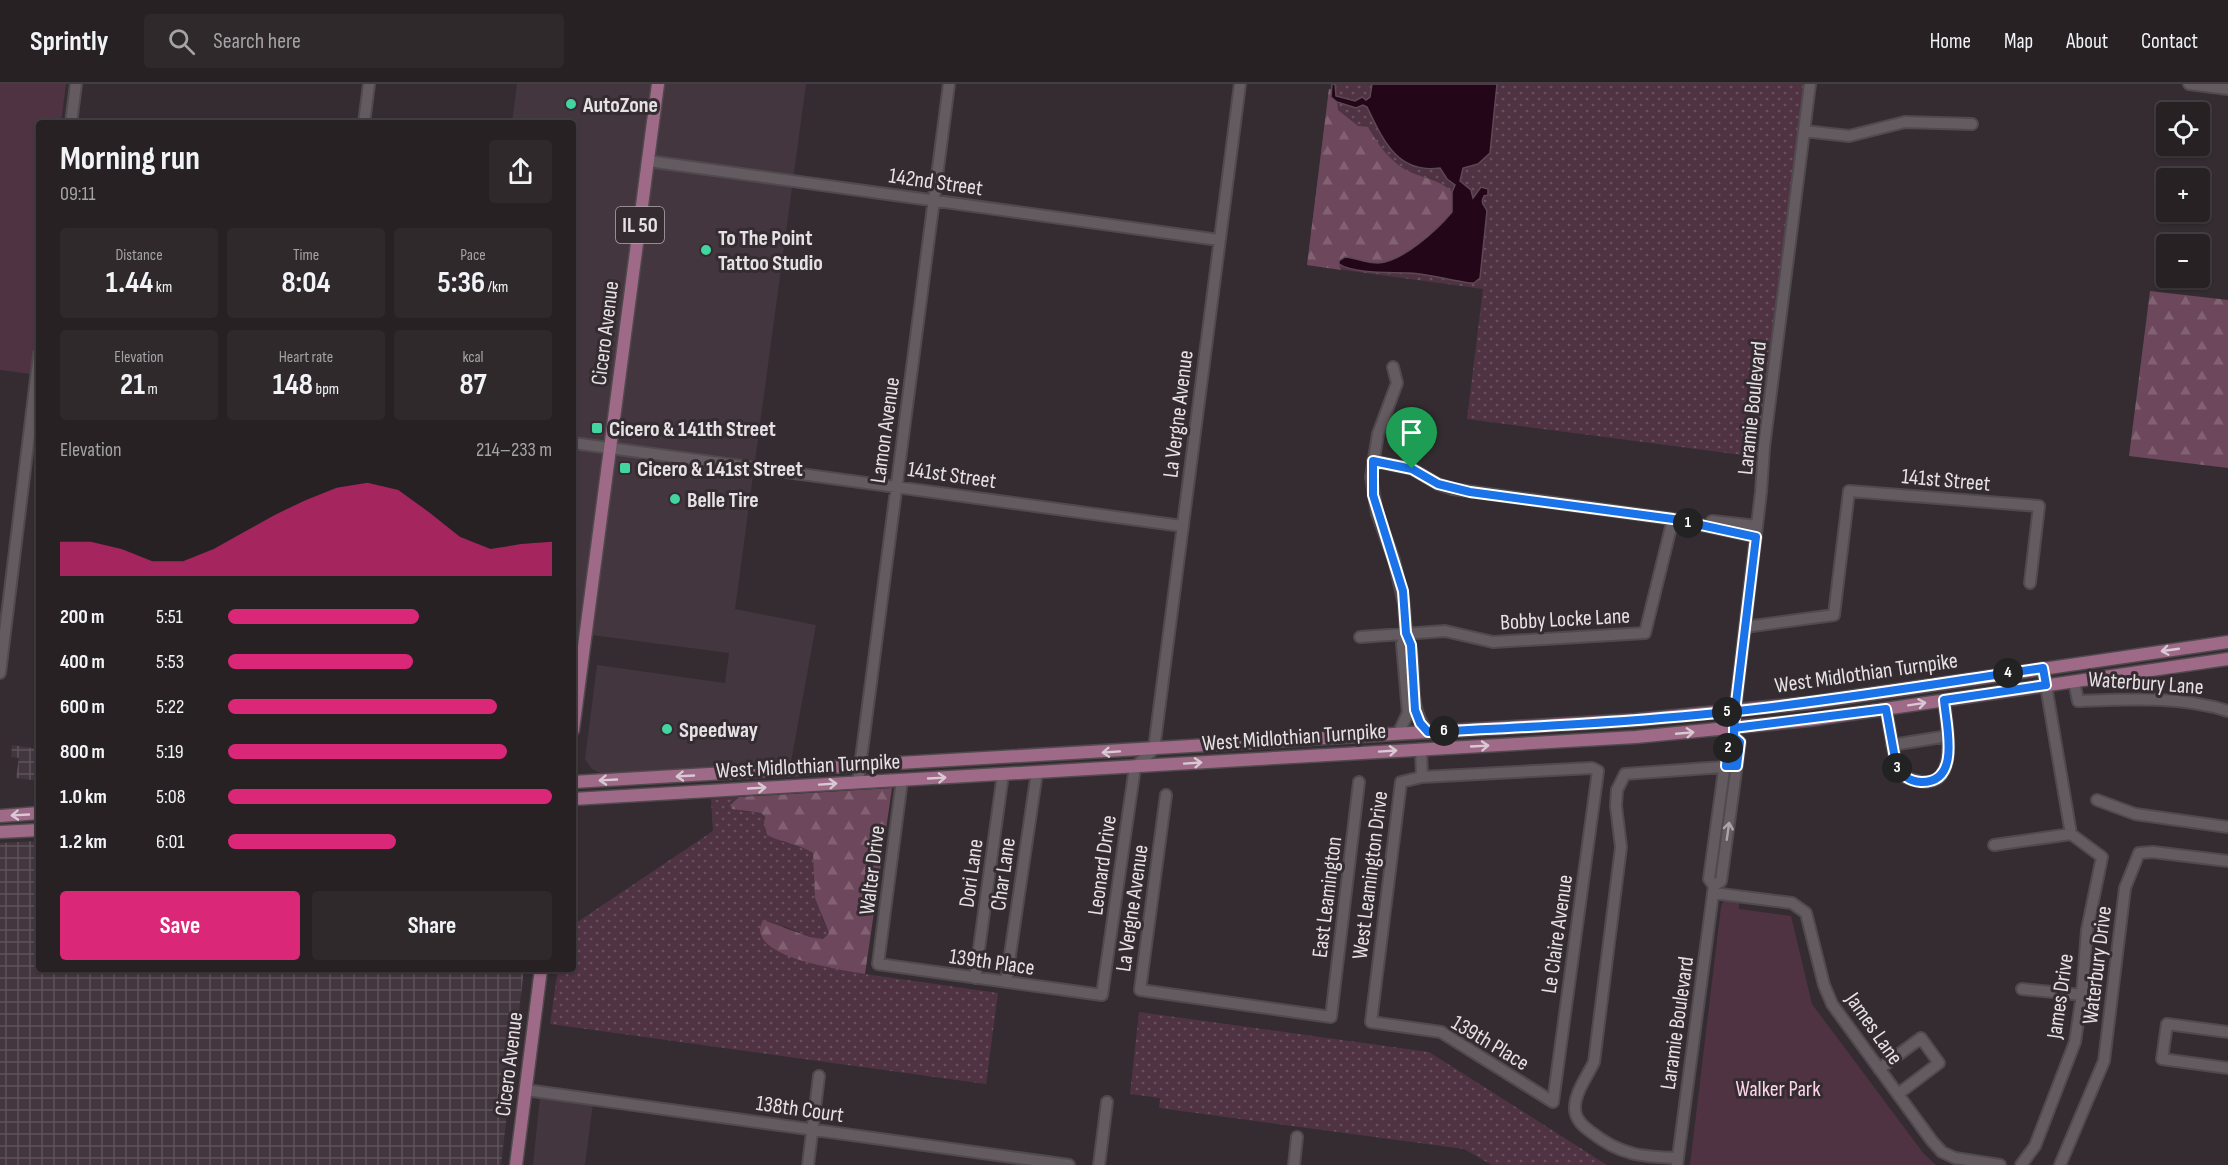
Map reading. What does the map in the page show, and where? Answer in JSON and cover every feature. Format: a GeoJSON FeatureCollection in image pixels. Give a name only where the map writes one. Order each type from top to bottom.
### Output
{"type":"FeatureCollection","features":[{"type":"Feature","properties":{"kind":"main road","name":"Cicero Avenue"},"geometry":{"type":"LineString","coordinates":[[576,708],[658,84]]}},
{"type":"Feature","properties":{"kind":"main road","name":"West Midlothian Turnpike"},"geometry":{"type":"LineString","coordinates":[[576,782],[1635,720],[1808,703],[2228,642]]}},
{"type":"Feature","properties":{"kind":"main road","name":"West Midlothian Turnpike"},"geometry":{"type":"LineString","coordinates":[[576,799],[1734,733],[2228,658]]}},
{"type":"Feature","properties":{"kind":"main road"},"geometry":{"type":"LineString","coordinates":[[1414,733],[1421,749]]}},
{"type":"Feature","properties":{"kind":"main road"},"geometry":{"type":"LineString","coordinates":[[0,816],[36,813]]}},
{"type":"Feature","properties":{"kind":"main road"},"geometry":{"type":"LineString","coordinates":[[0,832],[36,830]]}},
{"type":"Feature","properties":{"kind":"main road","name":"Cicero Avenue"},"geometry":{"type":"LineString","coordinates":[[516,1165],[541,972]]}},
{"type":"Feature","properties":{"kind":"street"},"geometry":{"type":"LineString","coordinates":[[71,120],[76,84]]}},
{"type":"Feature","properties":{"kind":"street"},"geometry":{"type":"LineString","coordinates":[[364,120],[369,84]]}},
{"type":"Feature","properties":{"kind":"street","name":"Lamon Avenue"},"geometry":{"type":"LineString","coordinates":[[858,782],[949,84]]}},
{"type":"Feature","properties":{"kind":"street","name":"La Vergne Avenue"},"geometry":{"type":"LineString","coordinates":[[1154,749],[1240,84]]}},
{"type":"Feature","properties":{"kind":"street","name":"Laramie Boulevard"},"geometry":{"type":"LineString","coordinates":[[1677,1161],[1713,889],[1709,879],[1732,766],[1728,742],[1734,733],[1764,447],[1810,84]]}},
{"type":"Feature","properties":{"kind":"street"},"geometry":{"type":"LineString","coordinates":[[2189,84],[2228,89]]}},
{"type":"Feature","properties":{"kind":"street"},"geometry":{"type":"LineString","coordinates":[[1804,131],[1849,136],[1905,122],[1972,124]]}},
{"type":"Feature","properties":{"kind":"street","name":"142nd Street"},"geometry":{"type":"LineString","coordinates":[[648,160],[1219,240]]}},
{"type":"Feature","properties":{"kind":"street"},"geometry":{"type":"LineString","coordinates":[[1393,367],[1397,383],[1380,427],[1373,461],[1373,495],[1400,578],[1406,633],[1411,645],[1415,710],[1420,723],[1428,732]]}},
{"type":"Feature","properties":{"kind":"street"},"geometry":{"type":"LineString","coordinates":[[0,673],[36,388]]}},
{"type":"Feature","properties":{"kind":"street","name":"141st Street"},"geometry":{"type":"LineString","coordinates":[[576,443],[1182,526]]}},
{"type":"Feature","properties":{"kind":"street"},"geometry":{"type":"LineString","coordinates":[[1373,461],[1401,465],[1438,484],[1462,490],[1673,519],[1683,517],[1756,532]]}},
{"type":"Feature","properties":{"kind":"street","name":"141st Street"},"geometry":{"type":"LineString","coordinates":[[1745,627],[1834,615],[1849,491],[2039,506],[2030,584]]}},
{"type":"Feature","properties":{"kind":"street","name":"Bobby Locke Lane"},"geometry":{"type":"LineString","coordinates":[[1406,633],[1452,632],[1492,642],[1645,633],[1673,519]]}},
{"type":"Feature","properties":{"kind":"street"},"geometry":{"type":"LineString","coordinates":[[1360,637],[1406,633]]}},
{"type":"Feature","properties":{"kind":"street"},"geometry":{"type":"LineString","coordinates":[[1398,734],[1408,713],[1402,644],[1406,633]]}},
{"type":"Feature","properties":{"kind":"street"},"geometry":{"type":"LineString","coordinates":[[1994,845],[2071,834],[2043,668]]}},
{"type":"Feature","properties":{"kind":"street","name":"Waterbury Lane"},"geometry":{"type":"LineString","coordinates":[[2074,681],[2079,701],[2120,699],[2204,704],[2228,711]]}},
{"type":"Feature","properties":{"kind":"street"},"geometry":{"type":"LineString","coordinates":[[1886,709],[1896,764],[1900,772],[1913,781],[1923,782],[1944,771],[1950,748],[1944,700]]}},
{"type":"Feature","properties":{"kind":"street"},"geometry":{"type":"LineString","coordinates":[[1892,745],[1948,736]]}},
{"type":"Feature","properties":{"kind":"street"},"geometry":{"type":"LineString","coordinates":[[1135,767],[1154,749]]}},
{"type":"Feature","properties":{"kind":"street","name":"West Leamington Drive"},"geometry":{"type":"LineString","coordinates":[[1371,1022],[1401,782],[1422,777],[1421,749]]}},
{"type":"Feature","properties":{"kind":"street"},"geometry":{"type":"LineString","coordinates":[[1677,1161],[1625,1153],[1609,1145],[1580,1123],[1575,1108],[1579,1090],[1594,1062],[1621,847],[1616,806],[1617,790],[1625,774],[1732,766]]}},
{"type":"Feature","properties":{"kind":"street","name":"Leonard Drive"},"geometry":{"type":"LineString","coordinates":[[1102,995],[1135,767]]}},
{"type":"Feature","properties":{"kind":"street","name":"Le Claire Avenue"},"geometry":{"type":"LineString","coordinates":[[1422,777],[1592,768],[1598,771],[1552,1101]]}},
{"type":"Feature","properties":{"kind":"street","name":"Char Lane"},"geometry":{"type":"LineString","coordinates":[[1006,982],[1037,772]]}},
{"type":"Feature","properties":{"kind":"street","name":"Dori Lane"},"geometry":{"type":"LineString","coordinates":[[975,978],[1003,774]]}},
{"type":"Feature","properties":{"kind":"street","name":"Walter Drive"},"geometry":{"type":"LineString","coordinates":[[878,964],[902,780]]}},
{"type":"Feature","properties":{"kind":"street","name":"East Leamington"},"geometry":{"type":"LineString","coordinates":[[1140,990],[1331,1017],[1359,782]]}},
{"type":"Feature","properties":{"kind":"street","name":"La Vergne Avenue"},"geometry":{"type":"LineString","coordinates":[[1140,990],[1166,795]]}},
{"type":"Feature","properties":{"kind":"street"},"geometry":{"type":"LineString","coordinates":[[2097,800],[2135,813],[2228,827]]}},
{"type":"Feature","properties":{"kind":"street","name":"James Drive"},"geometry":{"type":"LineString","coordinates":[[2021,1165],[2035,1146],[2075,1042],[2082,995],[2087,930],[2102,858],[2071,834]]}},
{"type":"Feature","properties":{"kind":"street","name":"Waterbury Drive"},"geometry":{"type":"LineString","coordinates":[[2060,1165],[2104,1061],[2125,888],[2139,853],[2153,852],[2228,861]]}},
{"type":"Feature","properties":{"kind":"street","name":"James Lane"},"geometry":{"type":"LineString","coordinates":[[1713,889],[1792,903],[1806,913],[1824,985],[1832,1004],[1942,1152],[1955,1158],[2000,1165]]}},
{"type":"Feature","properties":{"kind":"street","name":"139th Place"},"geometry":{"type":"LineString","coordinates":[[878,964],[1102,995]]}},
{"type":"Feature","properties":{"kind":"street"},"geometry":{"type":"LineString","coordinates":[[2022,989],[2082,995]]}},
{"type":"Feature","properties":{"kind":"street","name":"139th Place"},"geometry":{"type":"LineString","coordinates":[[1371,1022],[1441,1032],[1552,1101]]}},
{"type":"Feature","properties":{"kind":"street"},"geometry":{"type":"LineString","coordinates":[[2228,1032],[2167,1024],[2162,1059],[2228,1068]]}},
{"type":"Feature","properties":{"kind":"street"},"geometry":{"type":"LineString","coordinates":[[1879,1069],[1921,1038],[1939,1063],[1898,1094]]}},
{"type":"Feature","properties":{"kind":"street"},"geometry":{"type":"LineString","coordinates":[[808,1165],[819,1076]]}},
{"type":"Feature","properties":{"kind":"street","name":"138th Court"},"geometry":{"type":"LineString","coordinates":[[526,1090],[1069,1165]]}},
{"type":"Feature","properties":{"kind":"street"},"geometry":{"type":"LineString","coordinates":[[1099,1165],[1107,1102]]}},
{"type":"Feature","properties":{"kind":"street"},"geometry":{"type":"LineString","coordinates":[[1293,1165],[1297,1137]]}},
{"type":"Feature","properties":{"kind":"shaded area"},"geometry":{"type":"Polygon","coordinates":[[[517,84],[806,84],[735,609],[816,625],[791,762],[603,774],[592,769],[585,759],[597,665],[725,683],[729,653],[576,633],[576,120],[512,120],[517,84]]]}},
{"type":"Feature","properties":{"kind":"shaded area"},"geometry":{"type":"Polygon","coordinates":[[[1332,84],[1335,84],[1336,96],[1355,101],[1362,97],[1366,100],[1370,97],[1372,84],[1497,84],[1490,153],[1478,164],[1463,168],[1460,181],[1471,190],[1473,198],[1481,187],[1488,189],[1488,195],[1484,196],[1482,201],[1487,211],[1480,278],[1474,283],[1417,274],[1363,271],[1339,264],[1339,261],[1345,257],[1378,263],[1398,257],[1408,251],[1428,236],[1452,212],[1452,192],[1455,185],[1447,179],[1440,168],[1413,166],[1402,160],[1386,142],[1367,107],[1363,105],[1356,108],[1337,102],[1331,97],[1332,84]]]}},
{"type":"Feature","properties":{"kind":"shaded area"},"geometry":{"type":"Polygon","coordinates":[[[12,745],[36,749],[36,781],[16,778],[19,758],[11,757],[12,745]]]}},
{"type":"Feature","properties":{"kind":"shaded area"},"geometry":{"type":"Polygon","coordinates":[[[36,841],[36,972],[524,972],[501,1165],[0,1165],[0,843],[36,841]]]}},
{"type":"Feature","properties":{"kind":"shaded area"},"geometry":{"type":"Polygon","coordinates":[[[540,1096],[593,1103],[585,1165],[533,1165],[540,1096]]]}},
{"type":"Feature","properties":{"kind":"green space"},"geometry":{"type":"Polygon","coordinates":[[[0,84],[66,84],[61,120],[36,120],[36,332],[31,374],[0,370],[0,84]]]}},
{"type":"Feature","properties":{"kind":"green space"},"geometry":{"type":"Polygon","coordinates":[[[1333,84],[1804,84],[1758,457],[1467,419],[1483,289],[1307,265],[1329,89],[1333,89],[1333,84]]]}},
{"type":"Feature","properties":{"kind":"green space"},"geometry":{"type":"Polygon","coordinates":[[[1329,89],[1337,102],[1338,110],[1358,126],[1368,127],[1382,149],[1396,163],[1407,171],[1440,183],[1452,192],[1452,212],[1430,235],[1411,249],[1383,262],[1375,263],[1351,257],[1339,264],[1341,270],[1307,265],[1329,89]]]}},
{"type":"Feature","properties":{"kind":"green space"},"geometry":{"type":"Polygon","coordinates":[[[2150,291],[2228,300],[2228,468],[2129,456],[2150,291]]]}},
{"type":"Feature","properties":{"kind":"green space"},"geometry":{"type":"Polygon","coordinates":[[[892,788],[865,974],[804,961],[773,948],[763,939],[760,929],[763,920],[810,937],[823,939],[829,933],[815,898],[813,853],[767,835],[765,817],[761,813],[732,809],[730,805],[739,797],[892,788]]]}},
{"type":"Feature","properties":{"kind":"green space"},"geometry":{"type":"Polygon","coordinates":[[[739,797],[730,804],[742,811],[761,813],[782,842],[802,846],[813,853],[822,918],[829,933],[823,939],[810,937],[781,925],[821,966],[998,993],[986,1084],[550,1024],[558,972],[576,972],[576,923],[713,831],[711,799],[739,797]]]}},
{"type":"Feature","properties":{"kind":"green space","name":"Walker Park"},"geometry":{"type":"Polygon","coordinates":[[[1728,899],[1739,901],[1739,909],[1791,916],[1812,1004],[1924,1154],[1936,1165],[1690,1165],[1721,907],[1728,899]]]}},
{"type":"Feature","properties":{"kind":"green space"},"geometry":{"type":"Polygon","coordinates":[[[1139,1012],[1429,1052],[1607,1165],[1492,1165],[1464,1149],[1159,1108],[1160,1098],[1130,1094],[1139,1012]]]}},
{"type":"Feature","properties":{"kind":"place","name":"AutoZone"},"geometry":{"type":"Point","coordinates":[571,104]}},
{"type":"Feature","properties":{"kind":"place","name":"To The Point Tattoo Studio"},"geometry":{"type":"Point","coordinates":[706,250]}},
{"type":"Feature","properties":{"kind":"place","name":"Cicero & 141th Street"},"geometry":{"type":"Point","coordinates":[597,428]}},
{"type":"Feature","properties":{"kind":"place","name":"Cicero & 141st Street"},"geometry":{"type":"Point","coordinates":[625,468]}},
{"type":"Feature","properties":{"kind":"place","name":"Belle Tire"},"geometry":{"type":"Point","coordinates":[675,499]}},
{"type":"Feature","properties":{"kind":"place","name":"Speedway"},"geometry":{"type":"Point","coordinates":[667,729]}},
{"type":"Feature","properties":{"kind":"route"},"geometry":{"type":"LineString","coordinates":[[1412,469],[1373,461],[1371,477],[1377,513],[1403,591],[1406,633],[1411,645],[1415,710],[1420,723],[1428,732],[1635,720],[1735,711],[1808,703],[2043,668],[2046,685],[1944,700],[1950,748],[1948,762],[1938,777],[1923,782],[1913,781],[1900,772],[1896,764],[1886,709],[1734,728],[1734,737],[1740,742],[1737,766],[1726,766],[1728,742],[1734,737],[1734,728],[1735,711],[1756,537],[1673,519],[1453,489],[1438,484],[1412,469]]}}]}
